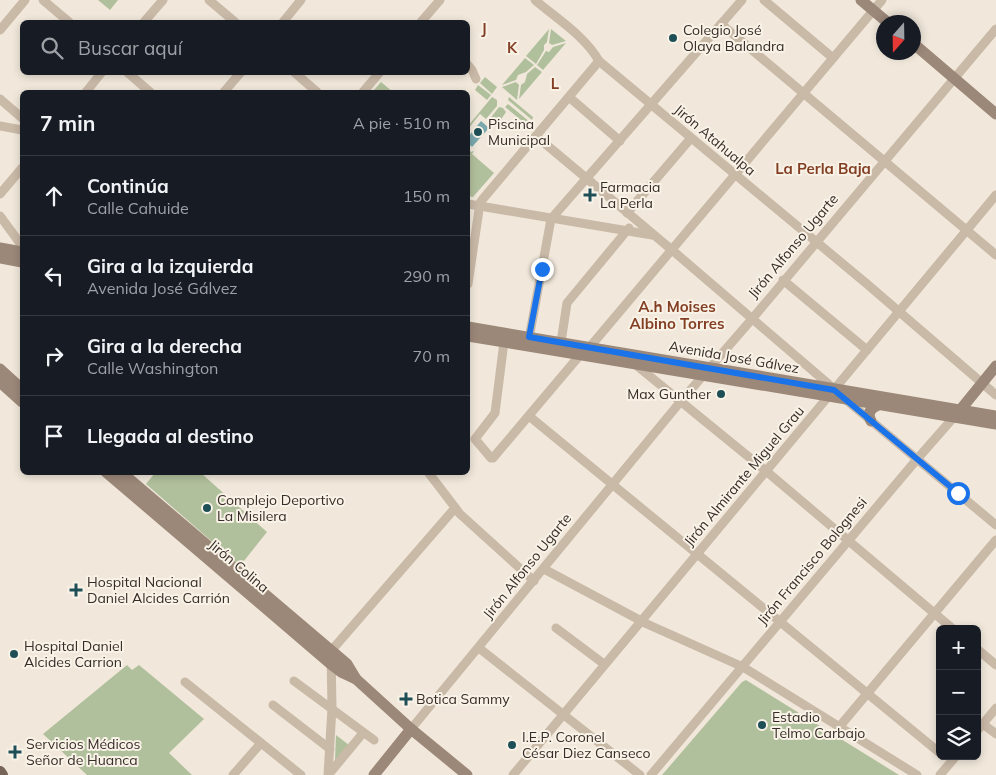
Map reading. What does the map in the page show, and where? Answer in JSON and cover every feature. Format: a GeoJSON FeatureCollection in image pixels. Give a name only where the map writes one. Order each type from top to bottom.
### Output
{"type":"FeatureCollection","features":[{"type":"Feature","properties":{"kind":"main road"},"geometry":{"type":"LineString","coordinates":[[861,0],[879,15]]}},
{"type":"Feature","properties":{"kind":"main road"},"geometry":{"type":"LineString","coordinates":[[921,50],[996,114]]}},
{"type":"Feature","properties":{"kind":"main road"},"geometry":{"type":"LineString","coordinates":[[0,248],[20,252]]}},
{"type":"Feature","properties":{"kind":"main road"},"geometry":{"type":"LineString","coordinates":[[0,258],[20,262]]}},
{"type":"Feature","properties":{"kind":"main road","name":"Avenida José Gálvez"},"geometry":{"type":"LineString","coordinates":[[470,328],[528,342],[957,413],[996,424]]}},
{"type":"Feature","properties":{"kind":"main road","name":"Avenida José Gálvez"},"geometry":{"type":"LineString","coordinates":[[470,336],[504,342],[561,342],[584,351],[635,364],[706,371]]}},
{"type":"Feature","properties":{"kind":"main road","name":"Jirón Francisco Bolognesi"},"geometry":{"type":"LineString","coordinates":[[957,413],[996,366]]}},
{"type":"Feature","properties":{"kind":"main road"},"geometry":{"type":"LineString","coordinates":[[0,369],[20,387]]}},
{"type":"Feature","properties":{"kind":"main road"},"geometry":{"type":"LineString","coordinates":[[0,382],[20,400]]}},
{"type":"Feature","properties":{"kind":"main road","name":"Avenida José Gálvez"},"geometry":{"type":"LineString","coordinates":[[831,393],[845,399],[878,404],[996,416]]}},
{"type":"Feature","properties":{"kind":"main road"},"geometry":{"type":"LineString","coordinates":[[872,421],[869,416],[870,410],[878,404]]}},
{"type":"Feature","properties":{"kind":"main road","name":"Jirón Colina"},"geometry":{"type":"LineString","coordinates":[[111,475],[131,488],[292,624],[332,651],[347,664],[356,679],[411,729],[467,775]]}},
{"type":"Feature","properties":{"kind":"main road","name":"Jirón Colina"},"geometry":{"type":"LineString","coordinates":[[123,475],[131,488]]}},
{"type":"Feature","properties":{"kind":"main road","name":"Jirón Colina"},"geometry":{"type":"LineString","coordinates":[[292,624],[332,665],[341,672],[356,679]]}},
{"type":"Feature","properties":{"kind":"main road","name":"Jirón Alfonso Ugarte"},"geometry":{"type":"LineString","coordinates":[[374,775],[411,729]]}},
{"type":"Feature","properties":{"kind":"street"},"geometry":{"type":"LineString","coordinates":[[0,30],[25,0]]}},
{"type":"Feature","properties":{"kind":"street"},"geometry":{"type":"LineString","coordinates":[[43,0],[68,20]]}},
{"type":"Feature","properties":{"kind":"street"},"geometry":{"type":"LineString","coordinates":[[146,20],[163,0]]}},
{"type":"Feature","properties":{"kind":"street"},"geometry":{"type":"LineString","coordinates":[[209,0],[233,20]]}},
{"type":"Feature","properties":{"kind":"street"},"geometry":{"type":"LineString","coordinates":[[285,20],[302,0]]}},
{"type":"Feature","properties":{"kind":"street"},"geometry":{"type":"LineString","coordinates":[[423,20],[440,0]]}},
{"type":"Feature","properties":{"kind":"street","name":"Jirón Atahualpa"},"geometry":{"type":"LineString","coordinates":[[534,0],[593,50],[600,61],[996,395]]}},
{"type":"Feature","properties":{"kind":"street"},"geometry":{"type":"LineString","coordinates":[[528,342],[551,219],[742,0]]}},
{"type":"Feature","properties":{"kind":"street"},"geometry":{"type":"LineString","coordinates":[[764,0],[833,58]]}},
{"type":"Feature","properties":{"kind":"street"},"geometry":{"type":"LineString","coordinates":[[504,342],[495,414],[475,439],[491,458],[493,458],[672,250],[882,0]]}},
{"type":"Feature","properties":{"kind":"street"},"geometry":{"type":"LineString","coordinates":[[721,24],[996,255]]}},
{"type":"Feature","properties":{"kind":"street","name":"Jirón Alfonso Ugarte"},"geometry":{"type":"LineString","coordinates":[[411,729],[681,400],[752,320],[783,280],[996,28]]}},
{"type":"Feature","properties":{"kind":"street"},"geometry":{"type":"LineString","coordinates":[[470,271],[482,200],[600,61]]}},
{"type":"Feature","properties":{"kind":"street"},"geometry":{"type":"LineString","coordinates":[[470,68],[476,79]]}},
{"type":"Feature","properties":{"kind":"street"},"geometry":{"type":"LineString","coordinates":[[88,90],[100,75]]}},
{"type":"Feature","properties":{"kind":"street"},"geometry":{"type":"LineString","coordinates":[[130,75],[148,90]]}},
{"type":"Feature","properties":{"kind":"street"},"geometry":{"type":"LineString","coordinates":[[226,90],[238,75]]}},
{"type":"Feature","properties":{"kind":"street"},"geometry":{"type":"LineString","coordinates":[[298,75],[316,90]]}},
{"type":"Feature","properties":{"kind":"street"},"geometry":{"type":"LineString","coordinates":[[367,90],[378,75]]}},
{"type":"Feature","properties":{"kind":"street"},"geometry":{"type":"LineString","coordinates":[[569,97],[620,141]]}},
{"type":"Feature","properties":{"kind":"street"},"geometry":{"type":"LineString","coordinates":[[0,99],[20,116]]}},
{"type":"Feature","properties":{"kind":"street"},"geometry":{"type":"LineString","coordinates":[[0,126],[20,130]]}},
{"type":"Feature","properties":{"kind":"street"},"geometry":{"type":"LineString","coordinates":[[536,136],[672,250],[831,393]]}},
{"type":"Feature","properties":{"kind":"street"},"geometry":{"type":"LineString","coordinates":[[627,213],[692,138]]}},
{"type":"Feature","properties":{"kind":"street"},"geometry":{"type":"LineString","coordinates":[[0,194],[20,170]]}},
{"type":"Feature","properties":{"kind":"street","name":"Jirón Almirante Miguel Grau"},"geometry":{"type":"LineString","coordinates":[[513,775],[996,195]]}},
{"type":"Feature","properties":{"kind":"street"},"geometry":{"type":"LineString","coordinates":[[470,204],[653,235]]}},
{"type":"Feature","properties":{"kind":"street"},"geometry":{"type":"LineString","coordinates":[[0,216],[20,243]]}},
{"type":"Feature","properties":{"kind":"street"},"geometry":{"type":"LineString","coordinates":[[561,342],[567,303],[636,221]]}},
{"type":"Feature","properties":{"kind":"street"},"geometry":{"type":"LineString","coordinates":[[783,280],[867,350]]}},
{"type":"Feature","properties":{"kind":"street"},"geometry":{"type":"LineString","coordinates":[[635,364],[681,400],[948,625]]}},
{"type":"Feature","properties":{"kind":"street"},"geometry":{"type":"LineString","coordinates":[[845,399],[996,525]]}},
{"type":"Feature","properties":{"kind":"street","name":"Jirón Francisco Bolognesi"},"geometry":{"type":"LineString","coordinates":[[651,775],[957,413]]}},
{"type":"Feature","properties":{"kind":"street"},"geometry":{"type":"LineString","coordinates":[[529,416],[936,750]]}},
{"type":"Feature","properties":{"kind":"street"},"geometry":{"type":"LineString","coordinates":[[430,475],[454,508],[534,581]]}},
{"type":"Feature","properties":{"kind":"street"},"geometry":{"type":"LineString","coordinates":[[328,775],[332,708],[332,651],[454,508]]}},
{"type":"Feature","properties":{"kind":"street"},"geometry":{"type":"LineString","coordinates":[[840,726],[996,540]]}},
{"type":"Feature","properties":{"kind":"street"},"geometry":{"type":"LineString","coordinates":[[544,569],[669,634],[743,668],[917,775]]}},
{"type":"Feature","properties":{"kind":"street"},"geometry":{"type":"LineString","coordinates":[[556,628],[604,664]]}},
{"type":"Feature","properties":{"kind":"street"},"geometry":{"type":"LineString","coordinates":[[479,648],[640,775]]}},
{"type":"Feature","properties":{"kind":"street"},"geometry":{"type":"LineString","coordinates":[[981,653],[996,665]]}},
{"type":"Feature","properties":{"kind":"street"},"geometry":{"type":"LineString","coordinates":[[294,681],[374,740]]}},
{"type":"Feature","properties":{"kind":"street"},"geometry":{"type":"LineString","coordinates":[[185,682],[301,775]]}},
{"type":"Feature","properties":{"kind":"street"},"geometry":{"type":"LineString","coordinates":[[273,705],[330,749]]}},
{"type":"Feature","properties":{"kind":"street"},"geometry":{"type":"LineString","coordinates":[[981,726],[996,708]]}},
{"type":"Feature","properties":{"kind":"street"},"geometry":{"type":"LineString","coordinates":[[981,727],[996,734]]}},
{"type":"Feature","properties":{"kind":"street"},"geometry":{"type":"LineString","coordinates":[[328,775],[363,733]]}},
{"type":"Feature","properties":{"kind":"street"},"geometry":{"type":"LineString","coordinates":[[233,775],[261,743]]}},
{"type":"Feature","properties":{"kind":"street"},"geometry":{"type":"LineString","coordinates":[[940,775],[949,760]]}},
{"type":"Feature","properties":{"kind":"green space"},"geometry":{"type":"Polygon","coordinates":[[[98,0],[118,0],[110,10],[98,0]]]}},
{"type":"Feature","properties":{"kind":"green space"},"geometry":{"type":"Polygon","coordinates":[[[549,29],[547,42],[536,64],[526,56],[549,29]]]}},
{"type":"Feature","properties":{"kind":"green space"},"geometry":{"type":"Polygon","coordinates":[[[551,29],[566,41],[552,45],[549,43],[551,29]]]}},
{"type":"Feature","properties":{"kind":"green space"},"geometry":{"type":"Polygon","coordinates":[[[566,43],[543,70],[537,65],[546,51],[549,52],[553,47],[566,43]]]}},
{"type":"Feature","properties":{"kind":"green space"},"geometry":{"type":"Polygon","coordinates":[[[525,58],[534,65],[526,72],[518,75],[516,80],[502,85],[525,58]]]}},
{"type":"Feature","properties":{"kind":"green space"},"geometry":{"type":"Polygon","coordinates":[[[535,67],[542,72],[519,99],[521,85],[525,82],[527,74],[535,67]]]}},
{"type":"Feature","properties":{"kind":"green space"},"geometry":{"type":"Polygon","coordinates":[[[485,77],[497,87],[492,94],[480,83],[485,77]]]}},
{"type":"Feature","properties":{"kind":"green space"},"geometry":{"type":"Polygon","coordinates":[[[381,82],[391,90],[374,90],[381,82]]]}},
{"type":"Feature","properties":{"kind":"green space"},"geometry":{"type":"Polygon","coordinates":[[[516,82],[519,85],[517,100],[502,87],[516,82]]]}},
{"type":"Feature","properties":{"kind":"green space"},"geometry":{"type":"Polygon","coordinates":[[[478,85],[491,95],[487,100],[475,90],[478,85]]]}},
{"type":"Feature","properties":{"kind":"green space"},"geometry":{"type":"Polygon","coordinates":[[[492,97],[497,100],[497,106],[486,119],[480,114],[470,126],[470,124],[492,97]]]}},
{"type":"Feature","properties":{"kind":"green space"},"geometry":{"type":"Polygon","coordinates":[[[509,97],[533,117],[532,120],[508,100],[509,97]]]}},
{"type":"Feature","properties":{"kind":"green space"},"geometry":{"type":"Polygon","coordinates":[[[508,104],[530,122],[527,125],[505,107],[508,104]]]}},
{"type":"Feature","properties":{"kind":"green space"},"geometry":{"type":"Polygon","coordinates":[[[499,107],[503,108],[506,112],[496,127],[488,121],[499,107]]]}},
{"type":"Feature","properties":{"kind":"green space"},"geometry":{"type":"Polygon","coordinates":[[[470,151],[474,151],[472,154],[494,173],[473,197],[470,196],[470,151]]]}},
{"type":"Feature","properties":{"kind":"green space","name":"Complejo Deportivo La Misilera"},"geometry":{"type":"Polygon","coordinates":[[[153,475],[203,475],[267,532],[240,566],[146,484],[153,475]]]}},
{"type":"Feature","properties":{"kind":"green space"},"geometry":{"type":"Polygon","coordinates":[[[127,665],[132,670],[139,665],[204,719],[169,753],[192,775],[87,775],[43,734],[127,665]]]}},
{"type":"Feature","properties":{"kind":"green space","name":"Estadio Telmo Carbajo"},"geometry":{"type":"Polygon","coordinates":[[[746,680],[899,775],[662,775],[742,682],[746,680]]]}},
{"type":"Feature","properties":{"kind":"green space"},"geometry":{"type":"Polygon","coordinates":[[[336,735],[349,745],[337,761],[335,759],[336,735]]]}},
{"type":"Feature","properties":{"kind":"water","name":"Piscina Municipal"},"geometry":{"type":"Polygon","coordinates":[[[481,121],[489,128],[472,147],[470,145],[470,135],[481,121]]]}},
{"type":"Feature","properties":{"kind":"place","name":"Colegio José Olaya Balandra"},"geometry":{"type":"Point","coordinates":[673,38]}},
{"type":"Feature","properties":{"kind":"place","name":"Piscina Municipal"},"geometry":{"type":"Point","coordinates":[478,132]}},
{"type":"Feature","properties":{"kind":"place","name":"Farmacia La Perla"},"geometry":{"type":"Point","coordinates":[590,195]}},
{"type":"Feature","properties":{"kind":"place","name":"Max Gunther"},"geometry":{"type":"Point","coordinates":[721,394]}},
{"type":"Feature","properties":{"kind":"place","name":"Complejo Deportivo La Misilera"},"geometry":{"type":"Point","coordinates":[207,508]}},
{"type":"Feature","properties":{"kind":"place","name":"Hospital Nacional Daniel Alcides Carrión"},"geometry":{"type":"Point","coordinates":[76,590]}},
{"type":"Feature","properties":{"kind":"place","name":"Hospital Daniel Alcides Carrion"},"geometry":{"type":"Point","coordinates":[14,654]}},
{"type":"Feature","properties":{"kind":"place","name":"Botica Sammy"},"geometry":{"type":"Point","coordinates":[406,699]}},
{"type":"Feature","properties":{"kind":"place","name":"Estadio Telmo Carbajo"},"geometry":{"type":"Point","coordinates":[762,725]}},
{"type":"Feature","properties":{"kind":"place","name":"I.E.P. Coronel César Diez Canseco"},"geometry":{"type":"Point","coordinates":[512,745]}},
{"type":"Feature","properties":{"kind":"place","name":"Servicios Médicos Señor de Huanca"},"geometry":{"type":"Point","coordinates":[15,752]}},
{"type":"Feature","properties":{"kind":"district","name":"J"},"geometry":{"type":"Point","coordinates":[484,29]}},
{"type":"Feature","properties":{"kind":"district","name":"K"},"geometry":{"type":"Point","coordinates":[512,48]}},
{"type":"Feature","properties":{"kind":"district","name":"L"},"geometry":{"type":"Point","coordinates":[555,84]}},
{"type":"Feature","properties":{"kind":"district","name":"La Perla Baja"},"geometry":{"type":"Point","coordinates":[823,169]}},
{"type":"Feature","properties":{"kind":"district","name":"A.h Moises Albino Torres"},"geometry":{"type":"Point","coordinates":[677,316]}},
{"type":"Feature","properties":{"kind":"route"},"geometry":{"type":"LineString","coordinates":[[542,269],[529,337],[834,390],[958,493]]}}]}
